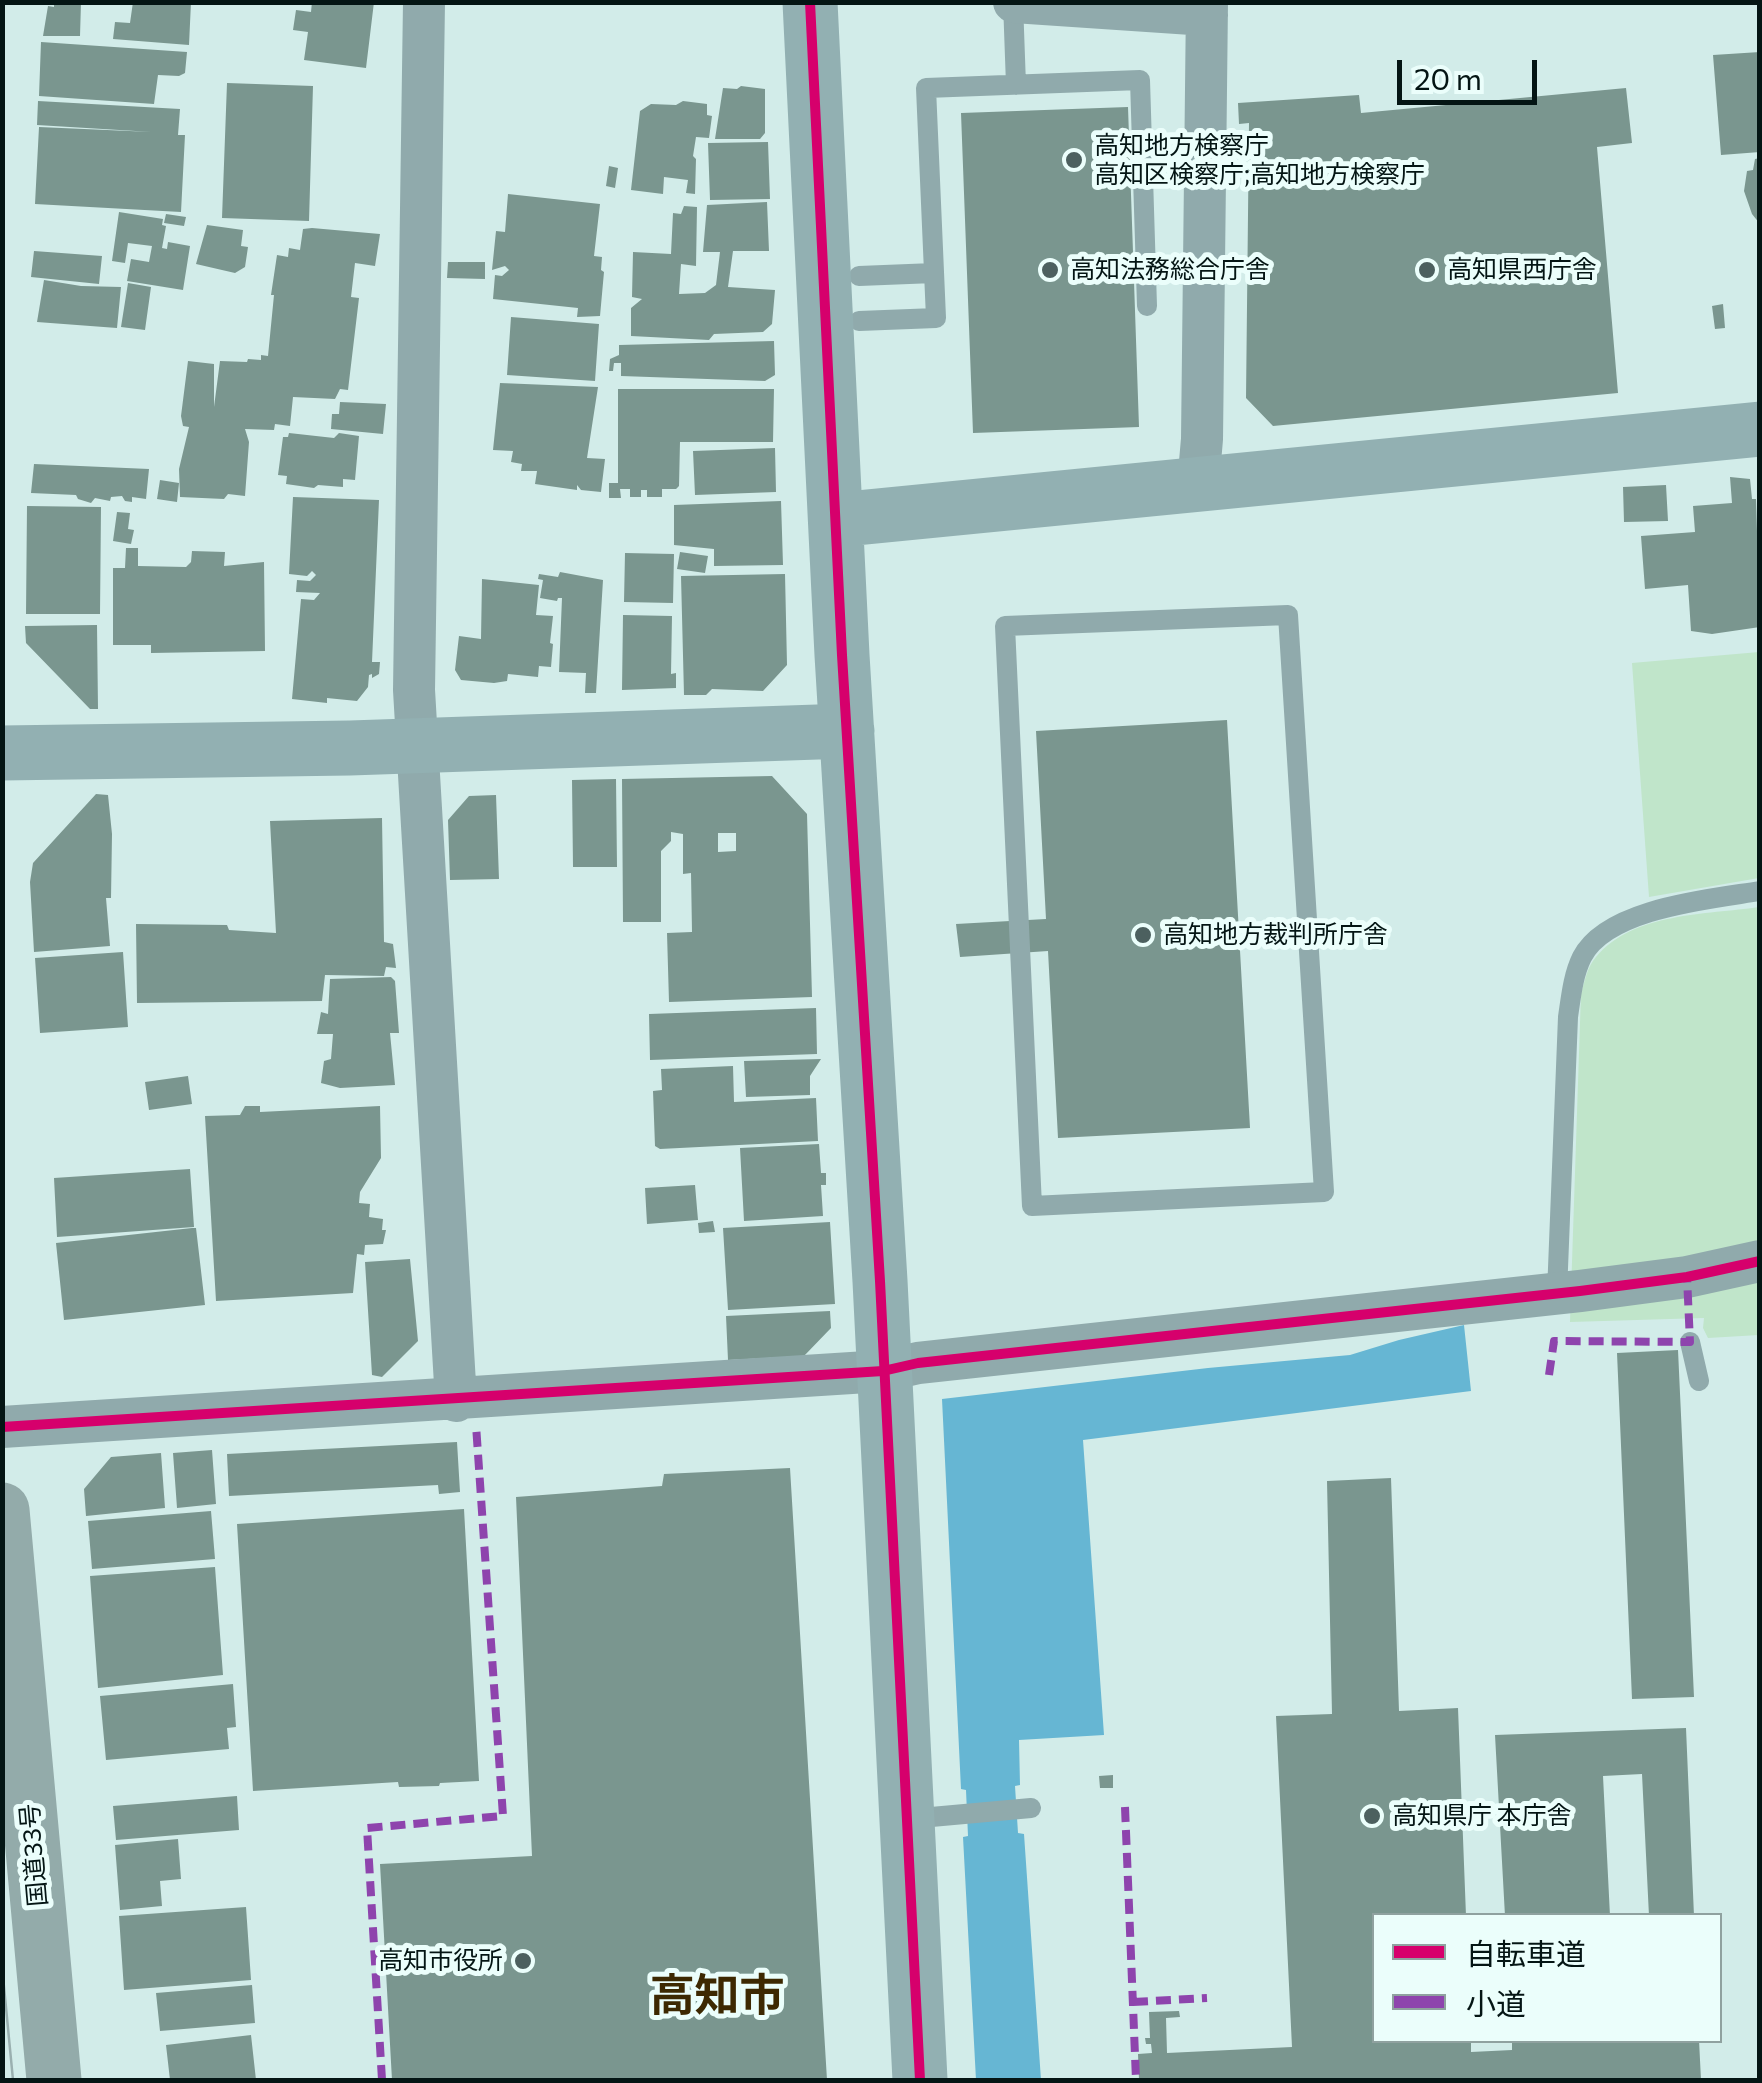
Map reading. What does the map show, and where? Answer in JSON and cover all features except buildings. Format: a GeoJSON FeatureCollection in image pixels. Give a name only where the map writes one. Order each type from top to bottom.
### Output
{"type":"FeatureCollection","features":[{"type":"Feature","properties":{"kind":"highway","name":"国道33号"},"geometry":{"type":"LineString","coordinates":[[2,1510],[54,2080]]}},
{"type":"Feature","properties":{"kind":"street"},"geometry":{"type":"LineString","coordinates":[[424,2],[414,690],[456,1401]]}},
{"type":"Feature","properties":{"kind":"street"},"geometry":{"type":"LineString","coordinates":[[810,2],[920,2080]]}},
{"type":"Feature","properties":{"kind":"street"},"geometry":{"type":"LineString","coordinates":[[1014,2],[1207,8],[1198,485]]}},
{"type":"Feature","properties":{"kind":"street"},"geometry":{"type":"LineString","coordinates":[[836,520],[1760,429]]}},
{"type":"Feature","properties":{"kind":"street"},"geometry":{"type":"LineString","coordinates":[[2,753],[416,746],[848,731]]}},
{"type":"Feature","properties":{"kind":"street"},"geometry":{"type":"LineString","coordinates":[[2,1427],[883,1371],[938,1361],[1687,1278],[1760,1261]]}},
{"type":"Feature","properties":{"kind":"lane"},"geometry":{"type":"LineString","coordinates":[[1014,2],[1016,84]]}},
{"type":"Feature","properties":{"kind":"lane"},"geometry":{"type":"LineString","coordinates":[[859,321],[936,318],[926,88],[1140,80],[1147,306]]}},
{"type":"Feature","properties":{"kind":"lane"},"geometry":{"type":"LineString","coordinates":[[859,276],[934,272]]}},
{"type":"Feature","properties":{"kind":"lane"},"geometry":{"type":"LineString","coordinates":[[1288,615],[1324,1192],[1032,1206],[1022,991],[1004,626],[1288,615]]}},
{"type":"Feature","properties":{"kind":"lane"},"geometry":{"type":"LineString","coordinates":[[1558,1294],[1568,1017],[1572,985],[1583,953],[1609,930],[1656,908],[1760,891]]}},
{"type":"Feature","properties":{"kind":"lane"},"geometry":{"type":"LineString","coordinates":[[1690,1342],[1698,1380]]}},
{"type":"Feature","properties":{"kind":"lane"},"geometry":{"type":"LineString","coordinates":[[907,1819],[1031,1808]]}},
{"type":"Feature","properties":{"kind":"green space"},"geometry":{"type":"Polygon","coordinates":[[[1759,652],[1759,878],[1649,897],[1632,663],[1759,652]]]}},
{"type":"Feature","properties":{"kind":"green space"},"geometry":{"type":"Polygon","coordinates":[[[1759,907],[1759,1335],[1708,1338],[1704,1318],[1570,1322],[1581,993],[1588,970],[1612,942],[1630,931],[1672,918],[1759,907]]]}},
{"type":"Feature","properties":{"kind":"water"},"geometry":{"type":"Polygon","coordinates":[[[1464,1325],[1471,1391],[1083,1440],[1104,1735],[1019,1740],[1020,1785],[1015,1786],[1018,1833],[1024,1834],[1041,2080],[976,2080],[963,1837],[968,1836],[966,1790],[961,1789],[942,1399],[1350,1355],[1464,1325]]]}},
{"type":"Feature","properties":{"kind":"tram line"},"geometry":{"type":"LineString","coordinates":[[2,1966],[13,2080]]}},
{"type":"Feature","properties":{"kind":"marked path"},"geometry":{"type":"LineString","coordinates":[[1549,1375],[1554,1341],[1690,1342],[1687,1277]]}},
{"type":"Feature","properties":{"kind":"marked path"},"geometry":{"type":"LineString","coordinates":[[382,2080],[367,1828],[503,1816],[476,1425]]}},
{"type":"Feature","properties":{"kind":"marked path"},"geometry":{"type":"LineString","coordinates":[[1125,1807],[1136,2080]]}},
{"type":"Feature","properties":{"kind":"marked path"},"geometry":{"type":"LineString","coordinates":[[1133,2002],[1207,1998]]}},
{"type":"Feature","properties":{"kind":"cycle path"},"geometry":{"type":"LineString","coordinates":[[810,2],[920,2080]]}},
{"type":"Feature","properties":{"kind":"cycle path"},"geometry":{"type":"LineString","coordinates":[[2,1427],[883,1371],[918,1363],[1580,1291],[1687,1277],[1760,1261]]}},
{"type":"Feature","properties":{"kind":"place","name":"高知地方検察庁 高知区検察庁;高知地方検察庁"},"geometry":{"type":"Point","coordinates":[1074,160]}},
{"type":"Feature","properties":{"kind":"place","name":"高知法務総合庁舎"},"geometry":{"type":"Point","coordinates":[1050,270]}},
{"type":"Feature","properties":{"kind":"place","name":"高知県西庁舎"},"geometry":{"type":"Point","coordinates":[1427,270]}},
{"type":"Feature","properties":{"kind":"place","name":"高知地方裁判所庁舎"},"geometry":{"type":"Point","coordinates":[1143,935]}},
{"type":"Feature","properties":{"kind":"place","name":"高知県庁 本庁舎"},"geometry":{"type":"Point","coordinates":[1372,1816]}},
{"type":"Feature","properties":{"kind":"place","name":"高知市役所"},"geometry":{"type":"Point","coordinates":[523,1961]}},
{"type":"Feature","properties":{"kind":"district","name":"高知市"},"geometry":{"type":"Point","coordinates":[717,1996]}}]}
